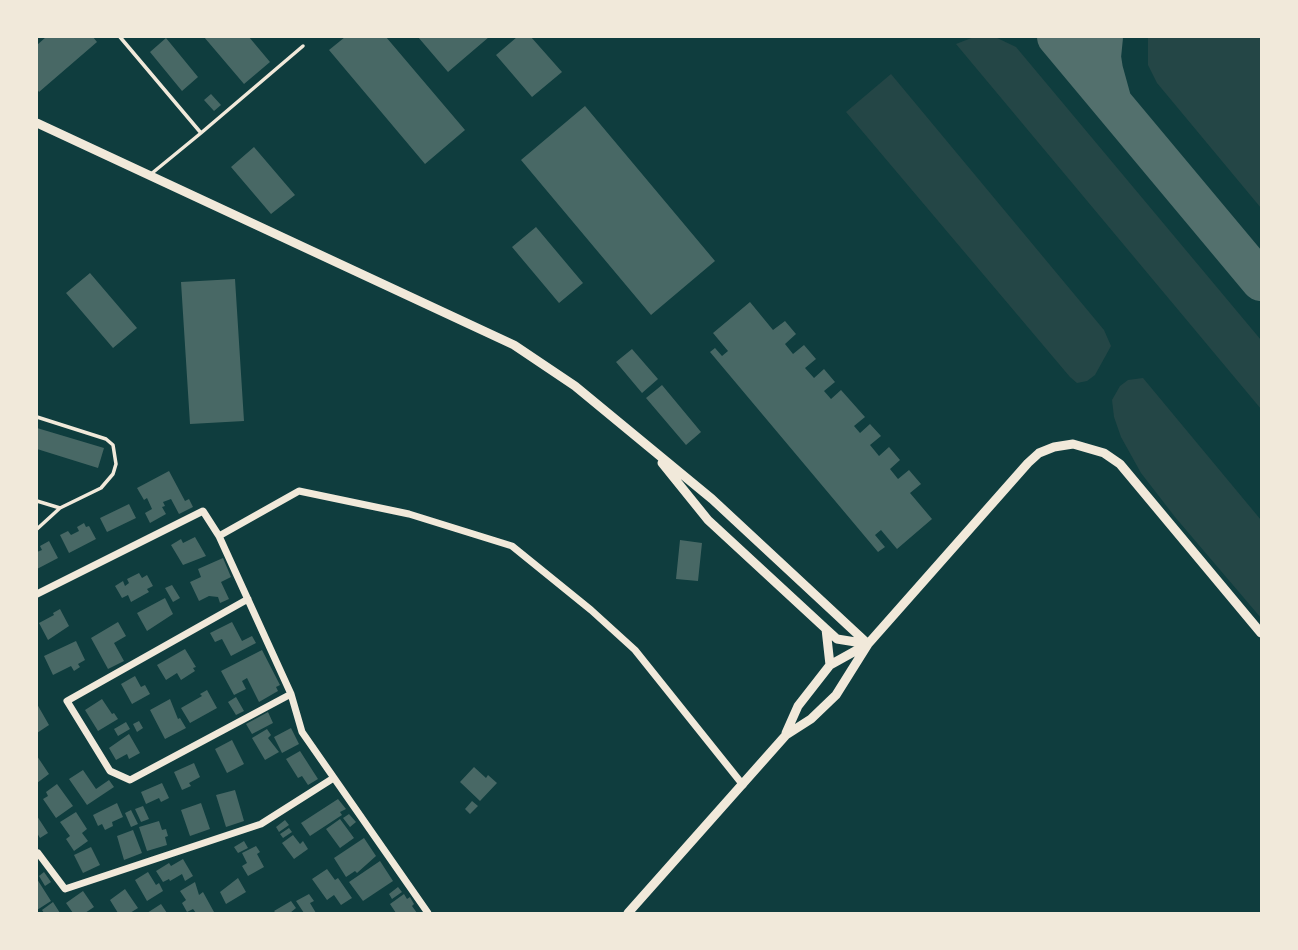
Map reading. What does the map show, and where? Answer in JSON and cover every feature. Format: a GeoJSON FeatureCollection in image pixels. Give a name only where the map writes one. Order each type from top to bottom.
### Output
{"type":"FeatureCollection","features":[{"type":"Feature","properties":{"kind":"street"},"geometry":{"type":"LineString","coordinates":[[37,123],[514,345],[575,386],[712,499],[867,644]]}},
{"type":"Feature","properties":{"kind":"street"},"geometry":{"type":"LineString","coordinates":[[628,913],[786,735],[811,719],[836,695],[867,644],[1039,453],[1073,444],[1104,453],[1120,464],[1261,633]]}},
{"type":"Feature","properties":{"kind":"street"},"geometry":{"type":"LineString","coordinates":[[650,448],[708,520],[837,639],[867,644]]}},
{"type":"Feature","properties":{"kind":"street"},"geometry":{"type":"LineString","coordinates":[[219,536],[299,491],[408,514],[512,545],[635,650],[743,785]]}},
{"type":"Feature","properties":{"kind":"street"},"geometry":{"type":"LineString","coordinates":[[37,594],[203,511],[219,536],[291,694],[302,732],[332,779],[401,871],[428,913]]}},
{"type":"Feature","properties":{"kind":"street"},"geometry":{"type":"LineString","coordinates":[[248,599],[67,701],[110,771],[130,780],[291,694]]}},
{"type":"Feature","properties":{"kind":"street"},"geometry":{"type":"LineString","coordinates":[[826,629],[830,665]]}},
{"type":"Feature","properties":{"kind":"street"},"geometry":{"type":"LineString","coordinates":[[786,735],[798,706],[830,665],[867,644]]}},
{"type":"Feature","properties":{"kind":"street"},"geometry":{"type":"LineString","coordinates":[[37,854],[65,889],[261,824],[332,779]]}},
{"type":"Feature","properties":{"kind":"lane"},"geometry":{"type":"LineString","coordinates":[[120,37],[201,133]]}},
{"type":"Feature","properties":{"kind":"lane"},"geometry":{"type":"LineString","coordinates":[[150,174],[303,46]]}},
{"type":"Feature","properties":{"kind":"lane"},"geometry":{"type":"LineString","coordinates":[[37,417],[106,439],[113,445],[116,454],[113,474],[101,488],[60,508],[37,529]]}},
{"type":"Feature","properties":{"kind":"lane"},"geometry":{"type":"LineString","coordinates":[[37,501],[60,508]]}},
{"type":"Feature","properties":{"kind":"shaded area"},"geometry":{"type":"Polygon","coordinates":[[[974,37],[995,37],[1016,47],[1261,340],[1261,409],[956,44],[974,37]]]}},
{"type":"Feature","properties":{"kind":"shaded area"},"geometry":{"type":"Polygon","coordinates":[[[1148,37],[1261,37],[1261,208],[1157,83],[1148,65],[1148,37]]]}},
{"type":"Feature","properties":{"kind":"shaded area"},"geometry":{"type":"Polygon","coordinates":[[[891,74],[1104,330],[1111,346],[1095,375],[1087,381],[1077,383],[1070,377],[846,112],[891,74]]]}},
{"type":"Feature","properties":{"kind":"shaded area"},"geometry":{"type":"Polygon","coordinates":[[[1143,378],[1261,520],[1261,618],[1175,517],[1141,473],[1121,437],[1112,400],[1120,386],[1128,380],[1143,378]]]}},
{"type":"Feature","properties":{"kind":"building"},"geometry":{"type":"Polygon","coordinates":[[[46,37],[93,37],[97,42],[39,92],[37,45],[46,37]]]}},
{"type":"Feature","properties":{"kind":"building"},"geometry":{"type":"Polygon","coordinates":[[[204,37],[249,37],[270,62],[244,84],[204,37]]]}},
{"type":"Feature","properties":{"kind":"building"},"geometry":{"type":"Polygon","coordinates":[[[345,37],[386,37],[465,130],[425,164],[329,50],[345,37]]]}},
{"type":"Feature","properties":{"kind":"building"},"geometry":{"type":"Polygon","coordinates":[[[418,37],[489,37],[448,72],[418,37]]]}},
{"type":"Feature","properties":{"kind":"building"},"geometry":{"type":"Polygon","coordinates":[[[517,37],[531,37],[562,72],[532,97],[496,55],[517,37]]]}},
{"type":"Feature","properties":{"kind":"building"},"geometry":{"type":"Polygon","coordinates":[[[166,38],[198,77],[182,91],[150,52],[166,38]]]}},
{"type":"Feature","properties":{"kind":"building"},"geometry":{"type":"Polygon","coordinates":[[[211,94],[221,105],[214,111],[204,100],[211,94]]]}},
{"type":"Feature","properties":{"kind":"building"},"geometry":{"type":"Polygon","coordinates":[[[585,106],[715,261],[651,315],[521,160],[585,106]]]}},
{"type":"Feature","properties":{"kind":"building"},"geometry":{"type":"Polygon","coordinates":[[[254,147],[295,195],[271,214],[231,167],[254,147]]]}},
{"type":"Feature","properties":{"kind":"building"},"geometry":{"type":"Polygon","coordinates":[[[536,227],[583,283],[559,303],[512,247],[536,227]]]}},
{"type":"Feature","properties":{"kind":"building"},"geometry":{"type":"Polygon","coordinates":[[[90,273],[137,328],[113,348],[66,293],[90,273]]]}},
{"type":"Feature","properties":{"kind":"building"},"geometry":{"type":"Polygon","coordinates":[[[235,279],[244,421],[190,424],[181,282],[235,279]]]}},
{"type":"Feature","properties":{"kind":"building"},"geometry":{"type":"Polygon","coordinates":[[[750,302],[773,330],[785,321],[796,334],[785,344],[793,354],[804,345],[816,359],[805,368],[814,378],[824,369],[835,382],[824,391],[831,399],[841,390],[865,417],[854,426],[860,433],[870,424],[881,436],[870,445],[879,456],[889,447],[900,460],[890,469],[898,479],[909,470],[921,484],[910,493],[932,519],[897,549],[881,530],[875,535],[885,547],[878,552],[710,352],[715,348],[722,356],[728,351],[713,333],[750,302]]]}},
{"type":"Feature","properties":{"kind":"building"},"geometry":{"type":"Polygon","coordinates":[[[632,349],[658,379],[642,393],[616,362],[632,349]]]}},
{"type":"Feature","properties":{"kind":"building"},"geometry":{"type":"Polygon","coordinates":[[[662,385],[701,432],[686,445],[646,398],[662,385]]]}},
{"type":"Feature","properties":{"kind":"building"},"geometry":{"type":"Polygon","coordinates":[[[37,428],[104,448],[98,468],[37,449],[37,428]]]}},
{"type":"Feature","properties":{"kind":"building"},"geometry":{"type":"Polygon","coordinates":[[[169,471],[185,501],[189,499],[193,507],[179,514],[171,499],[163,502],[165,506],[162,507],[166,514],[150,523],[145,513],[152,509],[147,498],[144,500],[137,488],[169,471]]]}},
{"type":"Feature","properties":{"kind":"building"},"geometry":{"type":"Polygon","coordinates":[[[129,504],[136,518],[107,532],[100,518],[129,504]]]}},
{"type":"Feature","properties":{"kind":"building"},"geometry":{"type":"Polygon","coordinates":[[[84,523],[86,527],[89,526],[96,539],[69,553],[60,535],[68,531],[71,535],[79,531],[77,527],[84,523]]]}},
{"type":"Feature","properties":{"kind":"building"},"geometry":{"type":"Polygon","coordinates":[[[195,537],[206,556],[183,565],[171,545],[181,539],[183,543],[195,537]]]}},
{"type":"Feature","properties":{"kind":"building"},"geometry":{"type":"Polygon","coordinates":[[[680,540],[702,543],[698,581],[676,579],[680,540]]]}},
{"type":"Feature","properties":{"kind":"building"},"geometry":{"type":"Polygon","coordinates":[[[49,541],[58,558],[37,569],[37,552],[42,550],[40,546],[49,541]]]}},
{"type":"Feature","properties":{"kind":"building"},"geometry":{"type":"Polygon","coordinates":[[[223,558],[231,577],[221,582],[229,599],[220,603],[218,597],[209,596],[199,601],[190,582],[201,577],[198,569],[223,558]]]}},
{"type":"Feature","properties":{"kind":"building"},"geometry":{"type":"Polygon","coordinates":[[[139,573],[142,578],[147,575],[153,586],[147,589],[149,592],[131,602],[128,595],[122,598],[115,586],[123,581],[125,586],[129,583],[127,579],[139,573]]]}},
{"type":"Feature","properties":{"kind":"building"},"geometry":{"type":"Polygon","coordinates":[[[172,585],[180,598],[173,602],[165,588],[172,585]]]}},
{"type":"Feature","properties":{"kind":"building"},"geometry":{"type":"Polygon","coordinates":[[[165,598],[173,614],[147,631],[137,613],[165,598]]]}},
{"type":"Feature","properties":{"kind":"building"},"geometry":{"type":"Polygon","coordinates":[[[60,609],[69,626],[48,640],[39,623],[60,609]]]}},
{"type":"Feature","properties":{"kind":"building"},"geometry":{"type":"Polygon","coordinates":[[[118,622],[126,636],[114,643],[124,661],[108,669],[91,638],[118,622]]]}},
{"type":"Feature","properties":{"kind":"building"},"geometry":{"type":"Polygon","coordinates":[[[232,622],[242,641],[252,636],[256,643],[231,656],[222,639],[215,642],[210,633],[232,622]]]}},
{"type":"Feature","properties":{"kind":"building"},"geometry":{"type":"Polygon","coordinates":[[[76,641],[85,660],[78,664],[80,667],[74,671],[71,666],[53,675],[44,656],[76,641]]]}},
{"type":"Feature","properties":{"kind":"building"},"geometry":{"type":"Polygon","coordinates":[[[185,649],[196,667],[193,668],[195,671],[181,680],[177,673],[166,680],[157,665],[185,649]]]}},
{"type":"Feature","properties":{"kind":"building"},"geometry":{"type":"Polygon","coordinates":[[[262,650],[280,685],[276,687],[278,691],[259,702],[247,678],[242,681],[246,689],[234,695],[221,671],[262,650]]]}},
{"type":"Feature","properties":{"kind":"building"},"geometry":{"type":"Polygon","coordinates":[[[135,676],[141,687],[145,685],[150,694],[132,704],[121,684],[135,676]]]}},
{"type":"Feature","properties":{"kind":"building"},"geometry":{"type":"Polygon","coordinates":[[[207,690],[217,708],[190,723],[181,708],[207,690]]]}},
{"type":"Feature","properties":{"kind":"building"},"geometry":{"type":"Polygon","coordinates":[[[236,697],[244,711],[236,715],[228,702],[236,697]]]}},
{"type":"Feature","properties":{"kind":"building"},"geometry":{"type":"Polygon","coordinates":[[[102,699],[118,719],[98,731],[85,710],[102,699]]]}},
{"type":"Feature","properties":{"kind":"building"},"geometry":{"type":"Polygon","coordinates":[[[170,699],[178,719],[180,718],[186,728],[165,739],[150,710],[170,699]]]}},
{"type":"Feature","properties":{"kind":"building"},"geometry":{"type":"Polygon","coordinates":[[[37,704],[49,725],[37,733],[37,704]]]}},
{"type":"Feature","properties":{"kind":"building"},"geometry":{"type":"Polygon","coordinates":[[[268,712],[273,723],[252,734],[246,724],[268,712]]]}},
{"type":"Feature","properties":{"kind":"building"},"geometry":{"type":"Polygon","coordinates":[[[139,721],[143,728],[137,732],[133,724],[139,721]]]}},
{"type":"Feature","properties":{"kind":"building"},"geometry":{"type":"Polygon","coordinates":[[[126,722],[130,729],[118,736],[114,729],[126,722]]]}},
{"type":"Feature","properties":{"kind":"building"},"geometry":{"type":"Polygon","coordinates":[[[291,728],[299,744],[282,753],[274,737],[291,728]]]}},
{"type":"Feature","properties":{"kind":"building"},"geometry":{"type":"Polygon","coordinates":[[[267,729],[271,735],[268,738],[279,752],[265,760],[252,738],[267,729]]]}},
{"type":"Feature","properties":{"kind":"building"},"geometry":{"type":"Polygon","coordinates":[[[129,734],[140,753],[129,759],[127,754],[116,760],[109,748],[129,734]]]}},
{"type":"Feature","properties":{"kind":"building"},"geometry":{"type":"Polygon","coordinates":[[[232,740],[244,764],[227,773],[215,749],[232,740]]]}},
{"type":"Feature","properties":{"kind":"building"},"geometry":{"type":"Polygon","coordinates":[[[300,751],[318,779],[308,785],[302,776],[298,778],[286,759],[300,751]]]}},
{"type":"Feature","properties":{"kind":"building"},"geometry":{"type":"Polygon","coordinates":[[[37,756],[49,774],[37,783],[37,756]]]}},
{"type":"Feature","properties":{"kind":"building"},"geometry":{"type":"Polygon","coordinates":[[[194,763],[200,777],[182,790],[174,772],[194,763]]]}},
{"type":"Feature","properties":{"kind":"building"},"geometry":{"type":"Polygon","coordinates":[[[474,767],[486,778],[488,775],[497,783],[480,801],[460,782],[474,767]]]}},
{"type":"Feature","properties":{"kind":"building"},"geometry":{"type":"Polygon","coordinates":[[[83,770],[96,789],[109,780],[114,787],[87,805],[69,779],[83,770]]]}},
{"type":"Feature","properties":{"kind":"building"},"geometry":{"type":"Polygon","coordinates":[[[162,783],[169,798],[161,802],[159,798],[146,804],[141,792],[162,783]]]}},
{"type":"Feature","properties":{"kind":"building"},"geometry":{"type":"Polygon","coordinates":[[[57,784],[73,806],[56,818],[43,799],[48,796],[46,792],[57,784]]]}},
{"type":"Feature","properties":{"kind":"building"},"geometry":{"type":"Polygon","coordinates":[[[235,790],[244,821],[226,827],[216,795],[235,790]]]}},
{"type":"Feature","properties":{"kind":"building"},"geometry":{"type":"Polygon","coordinates":[[[338,799],[346,809],[340,812],[342,815],[310,836],[301,823],[338,799]]]}},
{"type":"Feature","properties":{"kind":"building"},"geometry":{"type":"Polygon","coordinates":[[[472,801],[478,806],[470,814],[465,809],[472,801]]]}},
{"type":"Feature","properties":{"kind":"building"},"geometry":{"type":"Polygon","coordinates":[[[117,803],[123,817],[112,822],[113,826],[105,830],[102,824],[98,826],[93,815],[117,803]]]}},
{"type":"Feature","properties":{"kind":"building"},"geometry":{"type":"Polygon","coordinates":[[[201,803],[210,829],[190,836],[181,810],[201,803]]]}},
{"type":"Feature","properties":{"kind":"building"},"geometry":{"type":"Polygon","coordinates":[[[143,806],[149,819],[141,822],[135,809],[143,806]]]}},
{"type":"Feature","properties":{"kind":"building"},"geometry":{"type":"Polygon","coordinates":[[[131,810],[138,824],[131,827],[125,813],[131,810]]]}},
{"type":"Feature","properties":{"kind":"building"},"geometry":{"type":"Polygon","coordinates":[[[76,812],[87,829],[82,833],[88,841],[74,851],[66,839],[70,836],[60,822],[76,812]]]}},
{"type":"Feature","properties":{"kind":"building"},"geometry":{"type":"Polygon","coordinates":[[[349,814],[356,822],[350,827],[343,818],[349,814]]]}},
{"type":"Feature","properties":{"kind":"building"},"geometry":{"type":"Polygon","coordinates":[[[37,816],[48,833],[40,838],[37,833],[37,816]]]}},
{"type":"Feature","properties":{"kind":"building"},"geometry":{"type":"Polygon","coordinates":[[[340,819],[354,838],[340,848],[326,829],[340,819]]]}},
{"type":"Feature","properties":{"kind":"building"},"geometry":{"type":"Polygon","coordinates":[[[285,820],[289,825],[279,832],[276,827],[285,820]]]}},
{"type":"Feature","properties":{"kind":"building"},"geometry":{"type":"Polygon","coordinates":[[[159,821],[162,830],[166,829],[167,845],[147,851],[139,827],[159,821]]]}},
{"type":"Feature","properties":{"kind":"building"},"geometry":{"type":"Polygon","coordinates":[[[289,828],[292,832],[283,838],[280,834],[289,828]]]}},
{"type":"Feature","properties":{"kind":"building"},"geometry":{"type":"Polygon","coordinates":[[[133,830],[142,853],[124,860],[117,836],[133,830]]]}},
{"type":"Feature","properties":{"kind":"building"},"geometry":{"type":"Polygon","coordinates":[[[293,835],[300,844],[303,841],[308,849],[294,859],[282,843],[293,835]]]}},
{"type":"Feature","properties":{"kind":"building"},"geometry":{"type":"Polygon","coordinates":[[[364,838],[376,856],[357,873],[355,871],[346,877],[334,858],[364,838]]]}},
{"type":"Feature","properties":{"kind":"building"},"geometry":{"type":"Polygon","coordinates":[[[244,841],[248,848],[238,853],[234,847],[244,841]]]}},
{"type":"Feature","properties":{"kind":"building"},"geometry":{"type":"Polygon","coordinates":[[[256,846],[264,867],[248,876],[242,866],[247,863],[242,853],[256,846]]]}},
{"type":"Feature","properties":{"kind":"building"},"geometry":{"type":"Polygon","coordinates":[[[91,847],[100,865],[83,873],[74,855],[91,847]]]}},
{"type":"Feature","properties":{"kind":"building"},"geometry":{"type":"Polygon","coordinates":[[[183,859],[193,876],[185,881],[182,874],[163,882],[156,871],[183,859]]]}},
{"type":"Feature","properties":{"kind":"building"},"geometry":{"type":"Polygon","coordinates":[[[380,861],[393,881],[363,901],[349,882],[380,861]]]}},
{"type":"Feature","properties":{"kind":"building"},"geometry":{"type":"Polygon","coordinates":[[[327,869],[335,880],[338,878],[352,898],[341,905],[334,895],[327,900],[312,879],[327,869]]]}},
{"type":"Feature","properties":{"kind":"building"},"geometry":{"type":"Polygon","coordinates":[[[44,872],[51,882],[45,886],[39,876],[44,872]]]}},
{"type":"Feature","properties":{"kind":"building"},"geometry":{"type":"Polygon","coordinates":[[[148,872],[163,891],[147,901],[135,880],[148,872]]]}},
{"type":"Feature","properties":{"kind":"building"},"geometry":{"type":"Polygon","coordinates":[[[238,878],[246,892],[226,904],[220,892],[238,878]]]}},
{"type":"Feature","properties":{"kind":"building"},"geometry":{"type":"Polygon","coordinates":[[[37,879],[51,901],[37,910],[37,879]]]}},
{"type":"Feature","properties":{"kind":"building"},"geometry":{"type":"Polygon","coordinates":[[[195,882],[199,895],[203,892],[214,912],[196,913],[193,909],[187,912],[182,903],[186,900],[180,891],[195,882]]]}},
{"type":"Feature","properties":{"kind":"building"},"geometry":{"type":"Polygon","coordinates":[[[398,887],[402,892],[392,899],[389,894],[398,887]]]}},
{"type":"Feature","properties":{"kind":"building"},"geometry":{"type":"Polygon","coordinates":[[[125,889],[138,908],[130,913],[118,913],[110,900],[125,889]]]}},
{"type":"Feature","properties":{"kind":"building"},"geometry":{"type":"Polygon","coordinates":[[[83,891],[94,907],[85,913],[73,913],[66,903],[83,891]]]}},
{"type":"Feature","properties":{"kind":"building"},"geometry":{"type":"Polygon","coordinates":[[[309,894],[314,901],[310,903],[316,913],[304,913],[296,901],[309,894]]]}},
{"type":"Feature","properties":{"kind":"building"},"geometry":{"type":"Polygon","coordinates":[[[404,894],[407,899],[410,897],[417,913],[396,913],[390,904],[404,894]]]}},
{"type":"Feature","properties":{"kind":"building"},"geometry":{"type":"Polygon","coordinates":[[[291,901],[296,908],[290,913],[274,911],[291,901]]]}},
{"type":"Feature","properties":{"kind":"building"},"geometry":{"type":"Polygon","coordinates":[[[53,902],[60,913],[44,913],[42,910],[53,902]]]}},
{"type":"Feature","properties":{"kind":"building"},"geometry":{"type":"Polygon","coordinates":[[[161,904],[167,913],[147,913],[161,904]]]}},
{"type":"Feature","properties":{"kind":"taxiway"},"geometry":{"type":"LineString","coordinates":[[1057,37],[1261,281]]}},
{"type":"Feature","properties":{"kind":"taxiway"},"geometry":{"type":"LineString","coordinates":[[1103,37],[1101,57],[1111,99]]}}]}
